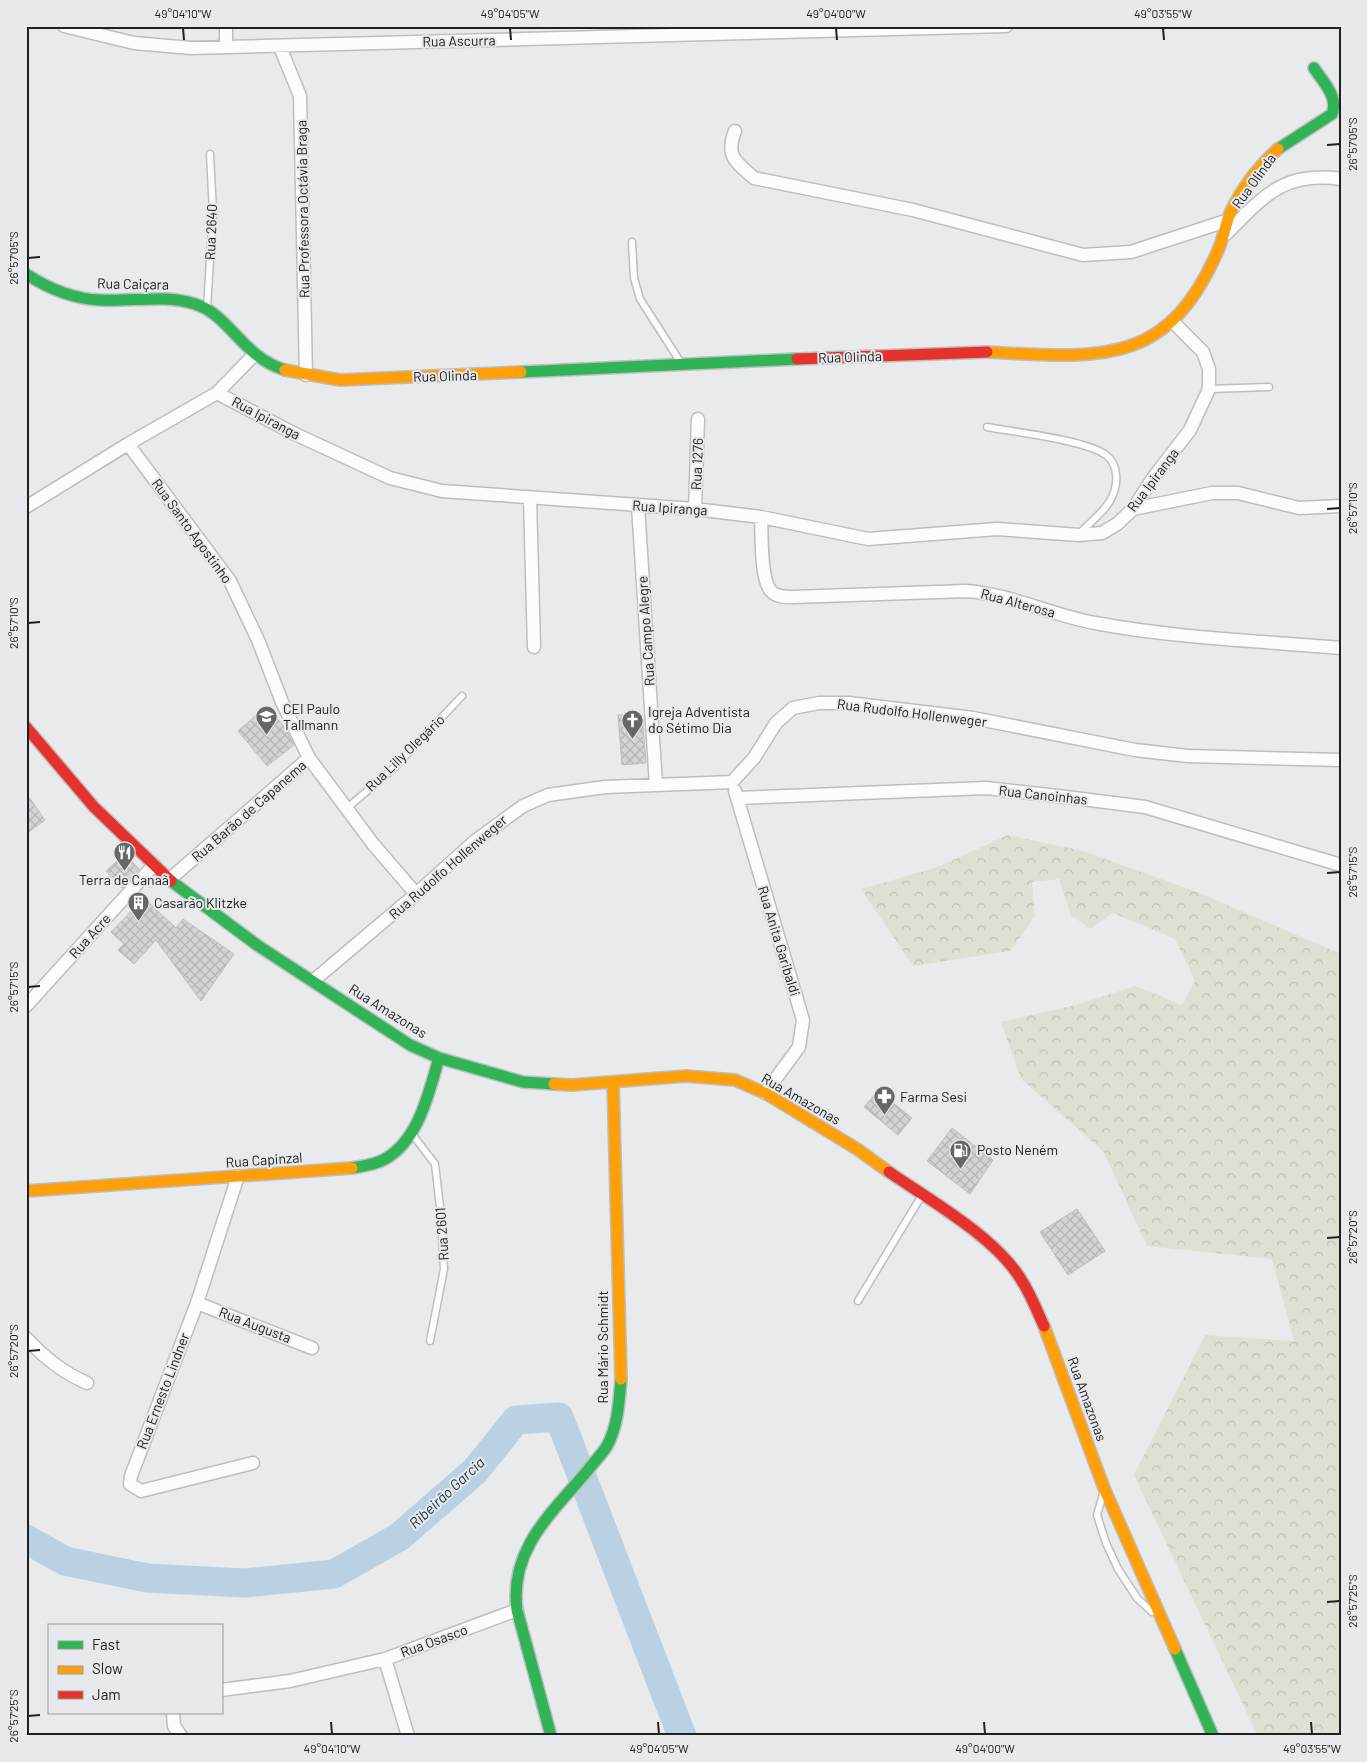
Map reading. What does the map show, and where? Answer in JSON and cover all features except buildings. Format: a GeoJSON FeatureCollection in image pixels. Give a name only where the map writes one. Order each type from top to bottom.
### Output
{"type":"FeatureCollection","features":[{"type":"Feature","properties":{"kind":"street","name":"Rua Ascurra"},"geometry":{"type":"LineString","coordinates":[[64,26],[134,43],[191,48],[1006,26]]}},
{"type":"Feature","properties":{"kind":"street"},"geometry":{"type":"LineString","coordinates":[[226,26],[226,46]]}},
{"type":"Feature","properties":{"kind":"street","name":"Rua Professora Octávia Braga"},"geometry":{"type":"LineString","coordinates":[[280,47],[296,82],[301,113],[306,375]]}},
{"type":"Feature","properties":{"kind":"street","name":"Rua Olinda"},"geometry":{"type":"LineString","coordinates":[[254,355],[285,370],[340,380],[972,351],[1056,354],[1117,350],[1141,343],[1173,322],[1203,280],[1224,235],[1233,207],[1267,159],[1289,139],[1332,114],[1335,106],[1332,96],[1314,68]]}},
{"type":"Feature","properties":{"kind":"street"},"geometry":{"type":"LineString","coordinates":[[735,131],[730,145],[734,161],[754,178],[913,210],[1083,255],[1131,252],[1229,220]]}},
{"type":"Feature","properties":{"kind":"street"},"geometry":{"type":"LineString","coordinates":[[1224,235],[1258,202],[1279,185],[1320,176],[1341,179]]}},
{"type":"Feature","properties":{"kind":"street","name":"Rua Caiçara"},"geometry":{"type":"LineString","coordinates":[[26,274],[46,286],[71,296],[103,300],[169,299],[195,304],[207,309],[235,334],[254,355]]}},
{"type":"Feature","properties":{"kind":"street","name":"Rua Ipiranga"},"geometry":{"type":"LineString","coordinates":[[26,507],[128,444],[217,393],[294,434],[390,478],[442,491],[695,509],[761,517],[868,539],[997,529],[1079,535],[1102,533],[1117,524],[1133,509],[1153,478],[1190,430],[1209,389],[1209,369],[1203,352],[1173,322]]}},
{"type":"Feature","properties":{"kind":"street"},"geometry":{"type":"LineString","coordinates":[[217,393],[254,355]]}},
{"type":"Feature","properties":{"kind":"street","name":"Rua 1276"},"geometry":{"type":"LineString","coordinates":[[695,509],[698,419]]}},
{"type":"Feature","properties":{"kind":"street","name":"Rua Santo Agostinho"},"geometry":{"type":"LineString","coordinates":[[128,444],[230,581],[258,640],[282,702],[310,758]]}},
{"type":"Feature","properties":{"kind":"street"},"geometry":{"type":"LineString","coordinates":[[1133,509],[1212,493],[1238,493],[1299,508],[1341,506]]}},
{"type":"Feature","properties":{"kind":"street"},"geometry":{"type":"LineString","coordinates":[[530,498],[534,646]]}},
{"type":"Feature","properties":{"kind":"street","name":"Rua Campo Alegre"},"geometry":{"type":"LineString","coordinates":[[638,506],[656,785]]}},
{"type":"Feature","properties":{"kind":"street","name":"Rua Alterosa"},"geometry":{"type":"LineString","coordinates":[[761,517],[766,580],[770,590],[779,596],[966,591],[989,593],[1094,623],[1172,633],[1341,648]]}},
{"type":"Feature","properties":{"kind":"street","name":"Rua Rudolfo Hollenweger"},"geometry":{"type":"LineString","coordinates":[[313,981],[416,894],[475,840],[523,806],[548,795],[605,787],[732,782],[754,758],[776,723],[793,708],[819,703],[849,703],[973,718],[1152,752],[1188,756],[1341,760]]}},
{"type":"Feature","properties":{"kind":"street","name":"Rua Amazonas"},"geometry":{"type":"LineString","coordinates":[[26,727],[68,781],[170,880],[250,939],[410,1045],[439,1058],[487,1074],[523,1082],[572,1085],[686,1076],[735,1080],[765,1093],[857,1149],[975,1232],[1003,1256],[1022,1280],[1044,1325],[1104,1488],[1213,1736]]}},
{"type":"Feature","properties":{"kind":"street","name":"Rua Barão de Capanema"},"geometry":{"type":"LineString","coordinates":[[170,880],[310,758],[346,808],[416,894]]}},
{"type":"Feature","properties":{"kind":"street","name":"Rua Anita Garibaldi"},"geometry":{"type":"LineString","coordinates":[[732,782],[803,1020],[799,1047],[765,1093]]}},
{"type":"Feature","properties":{"kind":"street","name":"Rua Canoinhas"},"geometry":{"type":"LineString","coordinates":[[737,798],[986,788],[1145,807],[1341,865]]}},
{"type":"Feature","properties":{"kind":"street","name":"Rua Acre"},"geometry":{"type":"LineString","coordinates":[[26,1006],[154,865]]}},
{"type":"Feature","properties":{"kind":"street","name":"Rua Capinzal"},"geometry":{"type":"LineString","coordinates":[[26,1191],[346,1169],[371,1165],[390,1157],[412,1134],[439,1058]]}},
{"type":"Feature","properties":{"kind":"street","name":"Rua Mário Schmidt"},"geometry":{"type":"LineString","coordinates":[[517,1610],[514,1590],[516,1571],[523,1554],[532,1538],[559,1508],[607,1446],[618,1414],[621,1375],[613,1082]]}},
{"type":"Feature","properties":{"kind":"street","name":"Rua Ernesto Lindner"},"geometry":{"type":"LineString","coordinates":[[238,1176],[197,1303],[131,1476],[130,1484],[141,1492],[253,1464]]}},
{"type":"Feature","properties":{"kind":"street","name":"Rua Augusta"},"geometry":{"type":"LineString","coordinates":[[197,1303],[312,1348]]}},
{"type":"Feature","properties":{"kind":"street"},"geometry":{"type":"LineString","coordinates":[[26,1338],[42,1355],[65,1373],[87,1383]]}},
{"type":"Feature","properties":{"kind":"street"},"geometry":{"type":"LineString","coordinates":[[517,1610],[551,1736]]}},
{"type":"Feature","properties":{"kind":"street","name":"Rua Osasco"},"geometry":{"type":"LineString","coordinates":[[222,1690],[290,1682],[385,1659],[517,1610]]}},
{"type":"Feature","properties":{"kind":"street"},"geometry":{"type":"LineString","coordinates":[[385,1659],[408,1736]]}},
{"type":"Feature","properties":{"kind":"street"},"geometry":{"type":"LineString","coordinates":[[173,1714],[174,1726],[181,1736]]}},
{"type":"Feature","properties":{"kind":"lane","name":"Rua 2640"},"geometry":{"type":"LineString","coordinates":[[207,309],[213,212],[210,154]]}},
{"type":"Feature","properties":{"kind":"lane"},"geometry":{"type":"LineString","coordinates":[[632,242],[634,278],[640,299],[682,364]]}},
{"type":"Feature","properties":{"kind":"lane"},"geometry":{"type":"LineString","coordinates":[[1209,389],[1268,387]]}},
{"type":"Feature","properties":{"kind":"lane"},"geometry":{"type":"LineString","coordinates":[[987,427],[1051,438],[1092,448],[1105,454],[1111,461],[1115,469],[1117,484],[1111,499],[1079,535]]}},
{"type":"Feature","properties":{"kind":"lane","name":"Rua Lilly Olegário"},"geometry":{"type":"LineString","coordinates":[[346,808],[394,768],[462,696]]}},
{"type":"Feature","properties":{"kind":"lane","name":"Rua 2601"},"geometry":{"type":"LineString","coordinates":[[412,1134],[435,1164],[440,1207],[444,1269],[430,1341]]}},
{"type":"Feature","properties":{"kind":"lane"},"geometry":{"type":"LineString","coordinates":[[858,1301],[922,1194]]}},
{"type":"Feature","properties":{"kind":"lane"},"geometry":{"type":"LineString","coordinates":[[1104,1488],[1097,1514],[1106,1543],[1118,1569],[1137,1598],[1164,1622]]}},
{"type":"Feature","properties":{"kind":"green space"},"geometry":{"type":"Polygon","coordinates":[[[1008,835],[1083,851],[1197,892],[1341,954],[1341,1736],[1258,1736],[1134,1475],[1205,1335],[1294,1341],[1272,1259],[1147,1246],[1103,1151],[1021,1079],[1001,1022],[1076,1005],[1135,986],[1182,1005],[1195,981],[1175,939],[1113,913],[1090,929],[1071,915],[1059,879],[1032,882],[1035,916],[1010,951],[913,966],[861,889],[938,867],[1008,835]]]}},
{"type":"Feature","properties":{"kind":"waterway","name":"Ribeirão Garcia"},"geometry":{"type":"LineString","coordinates":[[26,1539],[65,1561],[147,1578],[245,1583],[334,1574],[399,1537],[475,1471],[516,1420],[559,1417],[682,1736]]}},
{"type":"Feature","properties":{"kind":"traffic: fast"},"geometry":{"type":"LineString","coordinates":[[1278,149],[1332,114],[1334,108],[1332,96],[1314,68]]}},
{"type":"Feature","properties":{"kind":"traffic: fast"},"geometry":{"type":"LineString","coordinates":[[26,274],[52,289],[80,298],[112,300],[172,299],[195,304],[207,309],[218,317],[258,356],[270,364],[285,370]]}},
{"type":"Feature","properties":{"kind":"traffic: fast"},"geometry":{"type":"LineString","coordinates":[[521,372],[797,359]]}},
{"type":"Feature","properties":{"kind":"traffic: fast"},"geometry":{"type":"LineString","coordinates":[[171,881],[257,945],[410,1045],[439,1058],[523,1082],[554,1084]]}},
{"type":"Feature","properties":{"kind":"traffic: fast"},"geometry":{"type":"LineString","coordinates":[[352,1168],[369,1165],[385,1159],[397,1151],[406,1140],[421,1114],[439,1058]]}},
{"type":"Feature","properties":{"kind":"traffic: fast"},"geometry":{"type":"LineString","coordinates":[[551,1736],[517,1610],[516,1588],[526,1550],[536,1533],[607,1446],[616,1422],[621,1379]]}},
{"type":"Feature","properties":{"kind":"traffic: fast"},"geometry":{"type":"LineString","coordinates":[[1175,1649],[1213,1736]]}},
{"type":"Feature","properties":{"kind":"traffic: slow"},"geometry":{"type":"LineString","coordinates":[[987,352],[1064,355],[1097,353],[1126,347],[1153,335],[1177,316],[1199,287],[1219,248],[1228,218],[1236,201],[1252,177],[1278,149]]}},
{"type":"Feature","properties":{"kind":"traffic: slow"},"geometry":{"type":"LineString","coordinates":[[285,370],[340,380],[521,372]]}},
{"type":"Feature","properties":{"kind":"traffic: slow"},"geometry":{"type":"LineString","coordinates":[[554,1084],[572,1085],[686,1076],[735,1080],[765,1093],[857,1149],[889,1172]]}},
{"type":"Feature","properties":{"kind":"traffic: slow"},"geometry":{"type":"LineString","coordinates":[[613,1082],[621,1379]]}},
{"type":"Feature","properties":{"kind":"traffic: slow"},"geometry":{"type":"LineString","coordinates":[[26,1191],[352,1168]]}},
{"type":"Feature","properties":{"kind":"traffic: slow"},"geometry":{"type":"LineString","coordinates":[[1044,1326],[1104,1488],[1175,1649]]}},
{"type":"Feature","properties":{"kind":"traffic: jam"},"geometry":{"type":"LineString","coordinates":[[797,359],[987,352]]}},
{"type":"Feature","properties":{"kind":"traffic: jam"},"geometry":{"type":"LineString","coordinates":[[26,727],[94,807],[171,881]]}},
{"type":"Feature","properties":{"kind":"traffic: jam"},"geometry":{"type":"LineString","coordinates":[[889,1172],[943,1207],[980,1235],[996,1250],[1011,1265],[1022,1281],[1044,1326]]}},
{"type":"Feature","properties":{"kind":"place","name":"CEI Paulo Tallmann"},"geometry":{"type":"Point","coordinates":[267,736]}},
{"type":"Feature","properties":{"kind":"place","name":"Igreja Adventista do Sétimo Dia"},"geometry":{"type":"Point","coordinates":[632,739]}},
{"type":"Feature","properties":{"kind":"place","name":"Terra de Canaã"},"geometry":{"type":"Point","coordinates":[124,871]}},
{"type":"Feature","properties":{"kind":"place","name":"Casarão Klitzke"},"geometry":{"type":"Point","coordinates":[138,922]}},
{"type":"Feature","properties":{"kind":"place","name":"Farma Sesi"},"geometry":{"type":"Point","coordinates":[884,1116]}},
{"type":"Feature","properties":{"kind":"place","name":"Posto Neném"},"geometry":{"type":"Point","coordinates":[961,1169]}}]}
